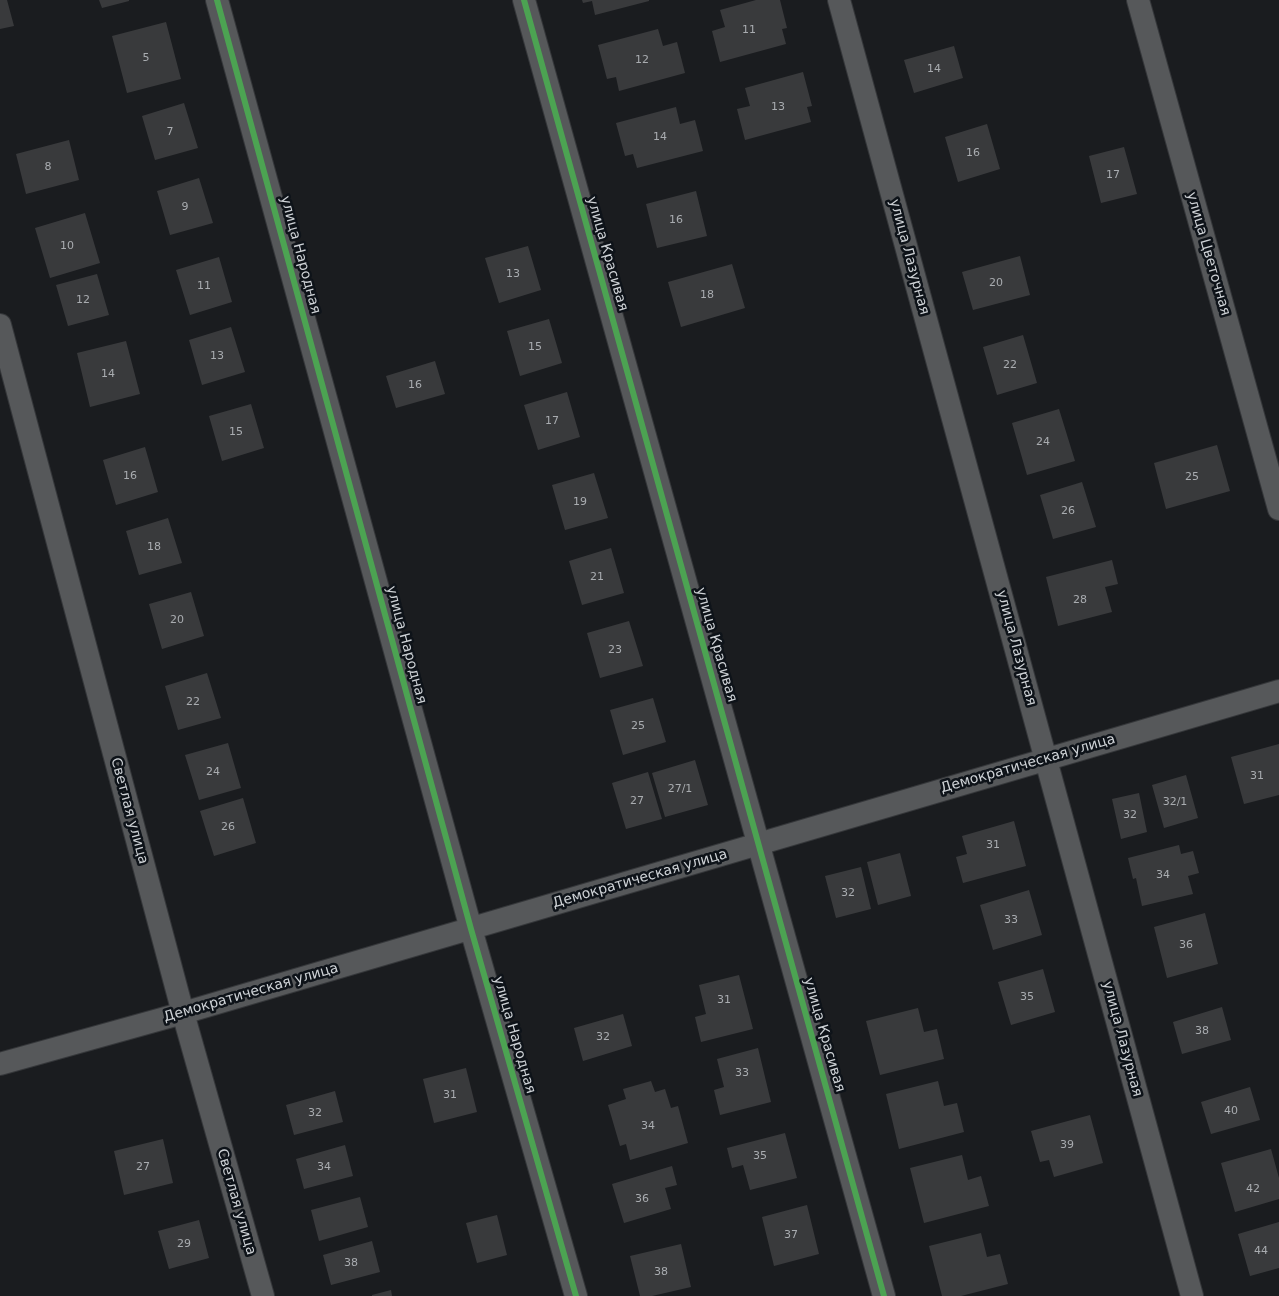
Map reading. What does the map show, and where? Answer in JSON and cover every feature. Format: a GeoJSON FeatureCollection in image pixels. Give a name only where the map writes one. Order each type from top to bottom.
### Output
{"type":"FeatureCollection","features":[{"type":"Feature","properties":{"kind":"street","name":"улица Народная"},"geometry":{"type":"LineString","coordinates":[[217,0],[471,929],[576,1296]]}},
{"type":"Feature","properties":{"kind":"street","name":"улица Красивая"},"geometry":{"type":"LineString","coordinates":[[524,0],[884,1296]]}},
{"type":"Feature","properties":{"kind":"street","name":"улица Лазурная"},"geometry":{"type":"LineString","coordinates":[[839,0],[1192,1296]]}},
{"type":"Feature","properties":{"kind":"street","name":"улица Цветочная"},"geometry":{"type":"LineString","coordinates":[[1138,0],[1279,509]]}},
{"type":"Feature","properties":{"kind":"street","name":"Светлая улица"},"geometry":{"type":"LineString","coordinates":[[0,325],[183,1013],[263,1296]]}},
{"type":"Feature","properties":{"kind":"street","name":"Демократическая улица"},"geometry":{"type":"LineString","coordinates":[[0,1064],[183,1013],[1279,691]]}},
{"type":"Feature","properties":{"kind":"building"},"geometry":{"type":"Polygon","coordinates":[[[0,0],[7,0],[14,26],[0,29],[0,0]]]}},
{"type":"Feature","properties":{"kind":"building"},"geometry":{"type":"Polygon","coordinates":[[[99,0],[129,0],[129,1],[102,8],[99,0]]]}},
{"type":"Feature","properties":{"kind":"building"},"geometry":{"type":"Polygon","coordinates":[[[582,0],[649,1],[595,15],[592,1],[583,3],[582,0]]]}},
{"type":"Feature","properties":{"kind":"building"},"geometry":{"type":"Polygon","coordinates":[[[756,0],[780,0],[787,28],[782,29],[786,44],[720,62],[712,31],[725,27],[720,10],[756,0]]]}},
{"type":"Feature","properties":{"kind":"building"},"geometry":{"type":"Polygon","coordinates":[[[166,22],[181,79],[127,93],[112,36],[166,22]]]}},
{"type":"Feature","properties":{"kind":"building"},"geometry":{"type":"Polygon","coordinates":[[[658,29],[663,46],[677,42],[685,73],[619,91],[616,77],[607,79],[598,45],[658,29]]]}},
{"type":"Feature","properties":{"kind":"building"},"geometry":{"type":"Polygon","coordinates":[[[954,46],[963,78],[914,93],[904,60],[954,46]]]}},
{"type":"Feature","properties":{"kind":"building"},"geometry":{"type":"Polygon","coordinates":[[[803,72],[812,106],[807,107],[811,122],[745,140],[737,109],[750,106],[745,88],[803,72]]]}},
{"type":"Feature","properties":{"kind":"building"},"geometry":{"type":"Polygon","coordinates":[[[184,103],[198,148],[155,160],[142,116],[184,103]]]}},
{"type":"Feature","properties":{"kind":"building"},"geometry":{"type":"Polygon","coordinates":[[[676,107],[680,124],[695,120],[703,151],[637,168],[633,154],[625,156],[616,123],[676,107]]]}},
{"type":"Feature","properties":{"kind":"building"},"geometry":{"type":"Polygon","coordinates":[[[987,124],[1000,169],[958,182],[945,137],[987,124]]]}},
{"type":"Feature","properties":{"kind":"building"},"geometry":{"type":"Polygon","coordinates":[[[69,140],[79,180],[26,194],[16,154],[69,140]]]}},
{"type":"Feature","properties":{"kind":"building"},"geometry":{"type":"Polygon","coordinates":[[[1124,147],[1137,194],[1101,203],[1089,156],[1124,147]]]}},
{"type":"Feature","properties":{"kind":"building"},"geometry":{"type":"Polygon","coordinates":[[[199,178],[213,223],[170,235],[157,191],[199,178]]]}},
{"type":"Feature","properties":{"kind":"building"},"geometry":{"type":"Polygon","coordinates":[[[696,191],[707,236],[657,248],[646,204],[696,191]]]}},
{"type":"Feature","properties":{"kind":"building"},"geometry":{"type":"Polygon","coordinates":[[[85,213],[100,263],[50,278],[35,228],[85,213]]]}},
{"type":"Feature","properties":{"kind":"building"},"geometry":{"type":"Polygon","coordinates":[[[528,246],[541,290],[499,303],[485,258],[528,246]]]}},
{"type":"Feature","properties":{"kind":"building"},"geometry":{"type":"Polygon","coordinates":[[[1020,256],[1030,295],[973,310],[962,272],[1020,256]]]}},
{"type":"Feature","properties":{"kind":"building"},"geometry":{"type":"Polygon","coordinates":[[[219,257],[232,302],[190,315],[176,270],[219,257]]]}},
{"type":"Feature","properties":{"kind":"building"},"geometry":{"type":"Polygon","coordinates":[[[732,264],[745,308],[681,327],[668,282],[732,264]]]}},
{"type":"Feature","properties":{"kind":"building"},"geometry":{"type":"Polygon","coordinates":[[[97,274],[109,315],[68,326],[56,285],[97,274]]]}},
{"type":"Feature","properties":{"kind":"building"},"geometry":{"type":"Polygon","coordinates":[[[549,319],[562,363],[520,376],[507,331],[549,319]]]}},
{"type":"Feature","properties":{"kind":"building"},"geometry":{"type":"Polygon","coordinates":[[[231,327],[245,372],[202,385],[189,340],[231,327]]]}},
{"type":"Feature","properties":{"kind":"building"},"geometry":{"type":"Polygon","coordinates":[[[1023,335],[1037,383],[997,395],[983,347],[1023,335]]]}},
{"type":"Feature","properties":{"kind":"building"},"geometry":{"type":"Polygon","coordinates":[[[126,341],[140,394],[90,407],[77,353],[126,341]]]}},
{"type":"Feature","properties":{"kind":"building"},"geometry":{"type":"Polygon","coordinates":[[[435,361],[445,394],[396,408],[386,376],[435,361]]]}},
{"type":"Feature","properties":{"kind":"building"},"geometry":{"type":"Polygon","coordinates":[[[567,392],[580,437],[538,450],[524,405],[567,392]]]}},
{"type":"Feature","properties":{"kind":"building"},"geometry":{"type":"Polygon","coordinates":[[[251,404],[264,448],[222,461],[209,416],[251,404]]]}},
{"type":"Feature","properties":{"kind":"building"},"geometry":{"type":"Polygon","coordinates":[[[1059,409],[1075,461],[1027,475],[1012,423],[1059,409]]]}},
{"type":"Feature","properties":{"kind":"building"},"geometry":{"type":"Polygon","coordinates":[[[1217,445],[1230,491],[1166,509],[1154,463],[1217,445]]]}},
{"type":"Feature","properties":{"kind":"building"},"geometry":{"type":"Polygon","coordinates":[[[145,447],[158,492],[116,505],[103,460],[145,447]]]}},
{"type":"Feature","properties":{"kind":"building"},"geometry":{"type":"Polygon","coordinates":[[[594,473],[608,518],[565,530],[552,485],[594,473]]]}},
{"type":"Feature","properties":{"kind":"building"},"geometry":{"type":"Polygon","coordinates":[[[1082,482],[1096,527],[1053,539],[1040,495],[1082,482]]]}},
{"type":"Feature","properties":{"kind":"building"},"geometry":{"type":"Polygon","coordinates":[[[168,518],[182,563],[139,575],[126,531],[168,518]]]}},
{"type":"Feature","properties":{"kind":"building"},"geometry":{"type":"Polygon","coordinates":[[[611,548],[624,593],[582,605],[569,561],[611,548]]]}},
{"type":"Feature","properties":{"kind":"building"},"geometry":{"type":"Polygon","coordinates":[[[1112,560],[1118,584],[1105,587],[1112,612],[1058,626],[1046,577],[1112,560]]]}},
{"type":"Feature","properties":{"kind":"building"},"geometry":{"type":"Polygon","coordinates":[[[191,592],[204,636],[162,649],[149,604],[191,592]]]}},
{"type":"Feature","properties":{"kind":"building"},"geometry":{"type":"Polygon","coordinates":[[[629,621],[643,666],[600,678],[587,633],[629,621]]]}},
{"type":"Feature","properties":{"kind":"building"},"geometry":{"type":"Polygon","coordinates":[[[207,673],[221,718],[178,730],[165,686],[207,673]]]}},
{"type":"Feature","properties":{"kind":"building"},"geometry":{"type":"Polygon","coordinates":[[[653,698],[666,742],[623,755],[610,710],[653,698]]]}},
{"type":"Feature","properties":{"kind":"building"},"geometry":{"type":"Polygon","coordinates":[[[228,743],[241,788],[199,800],[185,755],[228,743]]]}},
{"type":"Feature","properties":{"kind":"building"},"geometry":{"type":"Polygon","coordinates":[[[1279,744],[1279,795],[1244,804],[1231,757],[1279,744]]]}},
{"type":"Feature","properties":{"kind":"building"},"geometry":{"type":"Polygon","coordinates":[[[695,760],[708,805],[665,817],[652,773],[695,760]]]}},
{"type":"Feature","properties":{"kind":"building"},"geometry":{"type":"Polygon","coordinates":[[[648,772],[662,819],[626,829],[612,783],[648,772]]]}},
{"type":"Feature","properties":{"kind":"building"},"geometry":{"type":"Polygon","coordinates":[[[1186,775],[1198,818],[1164,828],[1152,785],[1186,775]]]}},
{"type":"Feature","properties":{"kind":"building"},"geometry":{"type":"Polygon","coordinates":[[[1139,793],[1147,832],[1121,839],[1112,799],[1139,793]]]}},
{"type":"Feature","properties":{"kind":"building"},"geometry":{"type":"Polygon","coordinates":[[[243,798],[256,843],[214,856],[200,811],[243,798]]]}},
{"type":"Feature","properties":{"kind":"building"},"geometry":{"type":"Polygon","coordinates":[[[1014,821],[1026,866],[963,883],[956,857],[967,854],[962,836],[1014,821]]]}},
{"type":"Feature","properties":{"kind":"building"},"geometry":{"type":"Polygon","coordinates":[[[1179,845],[1181,854],[1193,851],[1199,873],[1188,876],[1193,894],[1142,906],[1136,878],[1133,879],[1128,858],[1179,845]]]}},
{"type":"Feature","properties":{"kind":"building"},"geometry":{"type":"Polygon","coordinates":[[[900,853],[911,896],[878,905],[867,862],[900,853]]]}},
{"type":"Feature","properties":{"kind":"building"},"geometry":{"type":"Polygon","coordinates":[[[861,867],[871,909],[836,918],[825,876],[861,867]]]}},
{"type":"Feature","properties":{"kind":"building"},"geometry":{"type":"Polygon","coordinates":[[[1029,890],[1042,935],[993,950],[980,905],[1029,890]]]}},
{"type":"Feature","properties":{"kind":"building"},"geometry":{"type":"Polygon","coordinates":[[[1205,913],[1218,964],[1167,978],[1154,927],[1205,913]]]}},
{"type":"Feature","properties":{"kind":"building"},"geometry":{"type":"Polygon","coordinates":[[[1043,969],[1055,1012],[1011,1025],[998,982],[1043,969]]]}},
{"type":"Feature","properties":{"kind":"building"},"geometry":{"type":"Polygon","coordinates":[[[739,975],[753,1029],[701,1042],[695,1017],[706,1014],[699,985],[739,975]]]}},
{"type":"Feature","properties":{"kind":"building"},"geometry":{"type":"Polygon","coordinates":[[[1222,1007],[1231,1040],[1182,1054],[1173,1022],[1222,1007]]]}},
{"type":"Feature","properties":{"kind":"building"},"geometry":{"type":"Polygon","coordinates":[[[918,1008],[924,1032],[937,1029],[944,1059],[880,1075],[866,1021],[918,1008]]]}},
{"type":"Feature","properties":{"kind":"building"},"geometry":{"type":"Polygon","coordinates":[[[623,1014],[632,1046],[583,1061],[574,1028],[623,1014]]]}},
{"type":"Feature","properties":{"kind":"building"},"geometry":{"type":"Polygon","coordinates":[[[758,1048],[771,1102],[720,1115],[714,1090],[724,1087],[717,1059],[758,1048]]]}},
{"type":"Feature","properties":{"kind":"building"},"geometry":{"type":"Polygon","coordinates":[[[466,1068],[477,1112],[434,1123],[423,1079],[466,1068]]]}},
{"type":"Feature","properties":{"kind":"building"},"geometry":{"type":"Polygon","coordinates":[[[651,1081],[655,1092],[665,1089],[671,1108],[678,1106],[688,1143],[630,1160],[626,1144],[620,1146],[608,1105],[626,1099],[623,1089],[651,1081]]]}},
{"type":"Feature","properties":{"kind":"building"},"geometry":{"type":"Polygon","coordinates":[[[938,1081],[944,1106],[957,1103],[964,1132],[899,1149],[886,1094],[938,1081]]]}},
{"type":"Feature","properties":{"kind":"building"},"geometry":{"type":"Polygon","coordinates":[[[1250,1087],[1260,1120],[1211,1134],[1201,1102],[1250,1087]]]}},
{"type":"Feature","properties":{"kind":"building"},"geometry":{"type":"Polygon","coordinates":[[[335,1091],[343,1122],[294,1135],[286,1105],[335,1091]]]}},
{"type":"Feature","properties":{"kind":"building"},"geometry":{"type":"Polygon","coordinates":[[[1090,1115],[1103,1163],[1054,1177],[1049,1160],[1040,1162],[1031,1131],[1090,1115]]]}},
{"type":"Feature","properties":{"kind":"building"},"geometry":{"type":"Polygon","coordinates":[[[785,1133],[797,1178],[750,1190],[743,1165],[732,1168],[727,1148],[785,1133]]]}},
{"type":"Feature","properties":{"kind":"building"},"geometry":{"type":"Polygon","coordinates":[[[163,1139],[173,1183],[124,1195],[114,1151],[163,1139]]]}},
{"type":"Feature","properties":{"kind":"building"},"geometry":{"type":"Polygon","coordinates":[[[345,1145],[353,1176],[304,1189],[296,1159],[345,1145]]]}},
{"type":"Feature","properties":{"kind":"building"},"geometry":{"type":"Polygon","coordinates":[[[1271,1149],[1279,1178],[1279,1199],[1235,1212],[1221,1163],[1271,1149]]]}},
{"type":"Feature","properties":{"kind":"building"},"geometry":{"type":"Polygon","coordinates":[[[962,1155],[968,1180],[981,1176],[989,1206],[924,1223],[910,1168],[962,1155]]]}},
{"type":"Feature","properties":{"kind":"building"},"geometry":{"type":"Polygon","coordinates":[[[672,1166],[677,1185],[665,1188],[671,1209],[624,1223],[612,1184],[672,1166]]]}},
{"type":"Feature","properties":{"kind":"building"},"geometry":{"type":"Polygon","coordinates":[[[360,1197],[368,1227],[319,1241],[311,1210],[360,1197]]]}},
{"type":"Feature","properties":{"kind":"building"},"geometry":{"type":"Polygon","coordinates":[[[807,1205],[819,1254],[774,1266],[762,1217],[807,1205]]]}},
{"type":"Feature","properties":{"kind":"building"},"geometry":{"type":"Polygon","coordinates":[[[497,1215],[507,1255],[477,1263],[466,1223],[497,1215]]]}},
{"type":"Feature","properties":{"kind":"building"},"geometry":{"type":"Polygon","coordinates":[[[199,1220],[209,1258],[169,1269],[158,1231],[199,1220]]]}},
{"type":"Feature","properties":{"kind":"building"},"geometry":{"type":"Polygon","coordinates":[[[1279,1222],[1279,1268],[1250,1276],[1238,1234],[1279,1222]]]}},
{"type":"Feature","properties":{"kind":"building"},"geometry":{"type":"Polygon","coordinates":[[[981,1233],[987,1257],[1000,1254],[1008,1284],[961,1296],[942,1296],[929,1246],[981,1233]]]}},
{"type":"Feature","properties":{"kind":"building"},"geometry":{"type":"Polygon","coordinates":[[[372,1241],[380,1272],[331,1285],[323,1255],[372,1241]]]}},
{"type":"Feature","properties":{"kind":"building"},"geometry":{"type":"Polygon","coordinates":[[[681,1244],[691,1287],[652,1296],[640,1296],[630,1256],[681,1244]]]}},
{"type":"Feature","properties":{"kind":"building"},"geometry":{"type":"Polygon","coordinates":[[[391,1290],[392,1296],[372,1296],[372,1295],[391,1290]]]}},
{"type":"Feature","properties":{"kind":"cycle path"},"geometry":{"type":"LineString","coordinates":[[217,0],[471,929],[576,1296]]}},
{"type":"Feature","properties":{"kind":"cycle path"},"geometry":{"type":"LineString","coordinates":[[524,0],[884,1296]]}}]}
